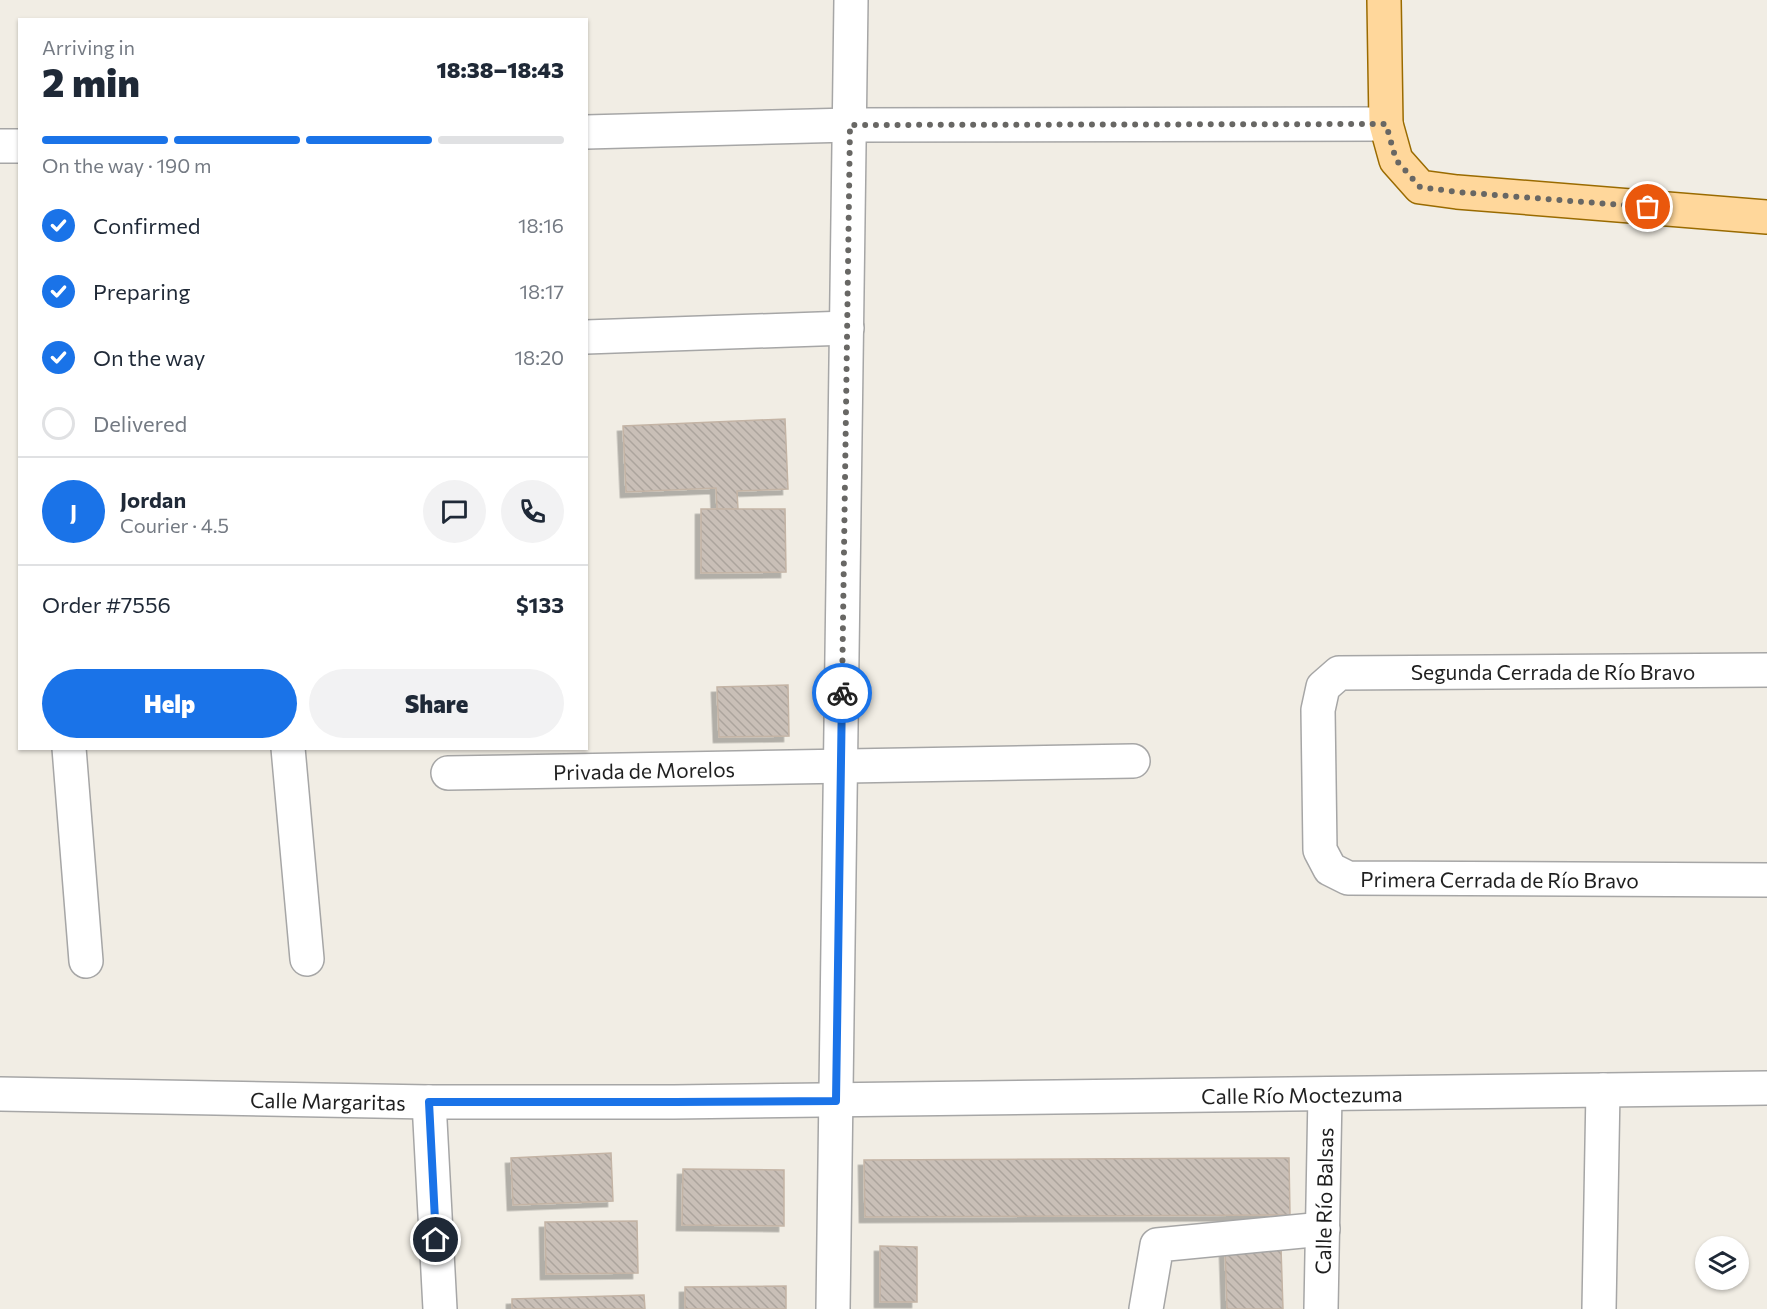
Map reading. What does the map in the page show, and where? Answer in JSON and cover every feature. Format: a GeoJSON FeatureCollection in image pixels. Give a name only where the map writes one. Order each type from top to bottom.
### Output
{"type":"FeatureCollection","features":[{"type":"Feature","properties":{"kind":"main road"},"geometry":{"type":"LineString","coordinates":[[1384,0],[1386,124],[1396,160],[1420,187],[1767,217]]}},
{"type":"Feature","properties":{"kind":"street"},"geometry":{"type":"LineString","coordinates":[[833,1309],[851,0]]}},
{"type":"Feature","properties":{"kind":"street"},"geometry":{"type":"LineString","coordinates":[[588,132],[850,125],[1386,124]]}},
{"type":"Feature","properties":{"kind":"street"},"geometry":{"type":"LineString","coordinates":[[0,146],[18,146]]}},
{"type":"Feature","properties":{"kind":"street"},"geometry":{"type":"LineString","coordinates":[[588,337],[847,328]]}},
{"type":"Feature","properties":{"kind":"street","name":"Segunda Cerrada de Río Bravo"},"geometry":{"type":"LineString","coordinates":[[1339,673],[1767,670]]}},
{"type":"Feature","properties":{"kind":"street","name":"Primera Cerrada de Río Bravo"},"geometry":{"type":"LineString","coordinates":[[1339,673],[1323,687],[1318,710],[1320,849],[1330,869],[1348,878],[1767,880]]}},
{"type":"Feature","properties":{"kind":"street"},"geometry":{"type":"LineString","coordinates":[[69,750],[86,961]]}},
{"type":"Feature","properties":{"kind":"street"},"geometry":{"type":"LineString","coordinates":[[288,750],[307,959]]}},
{"type":"Feature","properties":{"kind":"street","name":"Privada de Morelos"},"geometry":{"type":"LineString","coordinates":[[448,773],[1133,761]]}},
{"type":"Feature","properties":{"kind":"street","name":"Calle Río Moctezuma"},"geometry":{"type":"LineString","coordinates":[[836,1101],[1767,1088]]}},
{"type":"Feature","properties":{"kind":"street"},"geometry":{"type":"LineString","coordinates":[[1599,1309],[1603,1090]]}},
{"type":"Feature","properties":{"kind":"street","name":"Calle Margaritas"},"geometry":{"type":"LineString","coordinates":[[0,1094],[429,1102],[836,1101]]}},
{"type":"Feature","properties":{"kind":"street","name":"Calle Río Balsas"},"geometry":{"type":"LineString","coordinates":[[1321,1309],[1325,1094]]}},
{"type":"Feature","properties":{"kind":"street"},"geometry":{"type":"LineString","coordinates":[[429,1102],[438,1309]]}},
{"type":"Feature","properties":{"kind":"street"},"geometry":{"type":"LineString","coordinates":[[1146,1309],[1156,1245],[1323,1228]]}},
{"type":"Feature","properties":{"kind":"building"},"geometry":{"type":"Polygon","coordinates":[[[785,419],[788,489],[737,491],[738,509],[717,509],[716,488],[626,492],[623,426],[785,419]]]}},
{"type":"Feature","properties":{"kind":"building"},"geometry":{"type":"Polygon","coordinates":[[[701,509],[785,509],[786,572],[701,573],[701,509]]]}},
{"type":"Feature","properties":{"kind":"building"},"geometry":{"type":"Polygon","coordinates":[[[788,685],[789,736],[719,737],[717,687],[788,685]]]}},
{"type":"Feature","properties":{"kind":"building"},"geometry":{"type":"Polygon","coordinates":[[[611,1153],[613,1201],[513,1205],[511,1158],[611,1153]]]}},
{"type":"Feature","properties":{"kind":"building"},"geometry":{"type":"Polygon","coordinates":[[[1289,1158],[1290,1215],[865,1217],[864,1160],[1289,1158]]]}},
{"type":"Feature","properties":{"kind":"building"},"geometry":{"type":"Polygon","coordinates":[[[683,1169],[784,1170],[784,1226],[682,1225],[683,1169]]]}},
{"type":"Feature","properties":{"kind":"building"},"geometry":{"type":"Polygon","coordinates":[[[637,1221],[638,1273],[546,1274],[545,1222],[637,1221]]]}},
{"type":"Feature","properties":{"kind":"building"},"geometry":{"type":"Polygon","coordinates":[[[880,1246],[917,1247],[917,1302],[880,1302],[880,1246]]]}},
{"type":"Feature","properties":{"kind":"building"},"geometry":{"type":"Polygon","coordinates":[[[1281,1248],[1283,1309],[1227,1309],[1225,1249],[1281,1248]]]}},
{"type":"Feature","properties":{"kind":"building"},"geometry":{"type":"Polygon","coordinates":[[[786,1286],[786,1309],[685,1309],[685,1287],[786,1286]]]}},
{"type":"Feature","properties":{"kind":"building"},"geometry":{"type":"Polygon","coordinates":[[[644,1295],[645,1309],[512,1309],[512,1299],[644,1295]]]}},
{"type":"Feature","properties":{"kind":"way so far"},"geometry":{"type":"LineString","coordinates":[[842,693],[850,125],[1386,124],[1396,160],[1420,187],[1648,207]]}},
{"type":"Feature","properties":{"kind":"route"},"geometry":{"type":"LineString","coordinates":[[436,1240],[429,1102],[836,1101],[842,693]]}}]}
